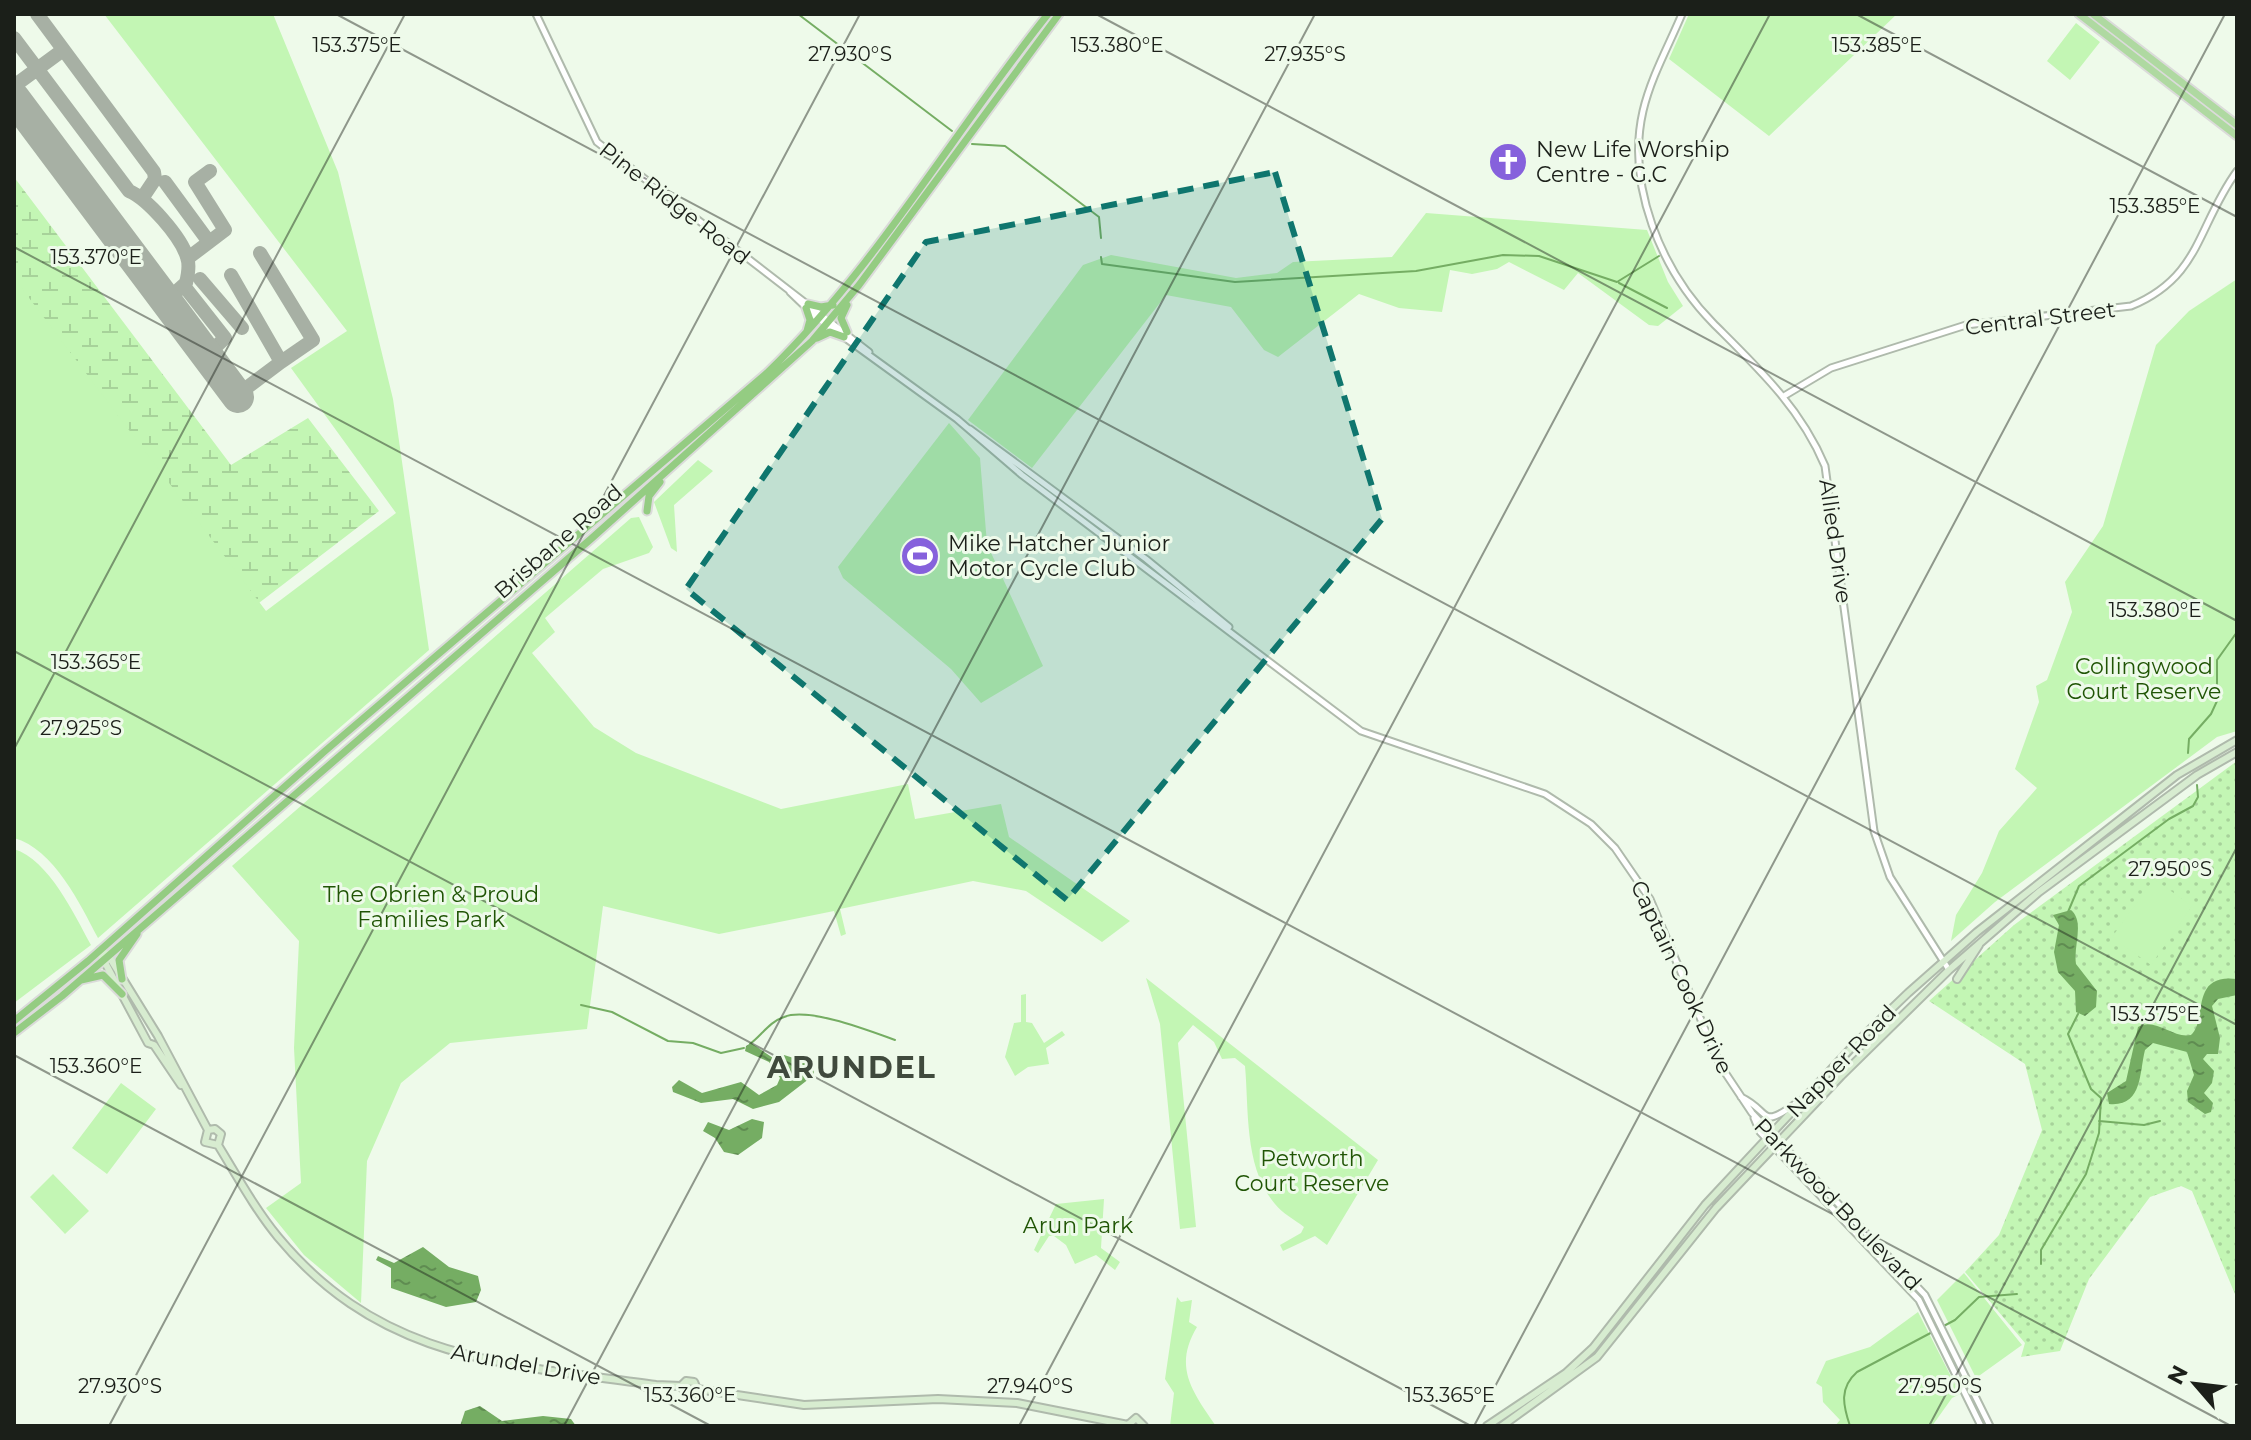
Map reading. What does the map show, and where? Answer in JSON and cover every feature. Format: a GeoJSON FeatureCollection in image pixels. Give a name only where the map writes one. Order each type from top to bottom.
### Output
{"type":"FeatureCollection","features":[{"type":"Feature","properties":{"kind":"highway","name":"Brisbane Road"},"geometry":{"type":"LineString","coordinates":[[825,319],[1048,14]]}},
{"type":"Feature","properties":{"kind":"highway","name":"Brisbane Road"},"geometry":{"type":"LineString","coordinates":[[14,1021],[145,923],[686,454],[808,339],[853,292],[1059,14]]}},
{"type":"Feature","properties":{"kind":"highway"},"geometry":{"type":"LineString","coordinates":[[833,305],[807,306],[810,321],[808,339],[828,333],[846,335],[841,316],[853,292]]}},
{"type":"Feature","properties":{"kind":"highway","name":"Brisbane Road"},"geometry":{"type":"LineString","coordinates":[[14,1033],[74,984],[218,845],[364,716],[808,339]]}},
{"type":"Feature","properties":{"kind":"highway"},"geometry":{"type":"LineString","coordinates":[[647,511],[651,492],[686,454]]}},
{"type":"Feature","properties":{"kind":"highway"},"geometry":{"type":"LineString","coordinates":[[122,979],[119,960],[145,923]]}},
{"type":"Feature","properties":{"kind":"highway"},"geometry":{"type":"LineString","coordinates":[[74,984],[103,975],[127,998]]}},
{"type":"Feature","properties":{"kind":"main road"},"geometry":{"type":"LineString","coordinates":[[2079,14],[2237,136]]}},
{"type":"Feature","properties":{"kind":"main road"},"geometry":{"type":"LineString","coordinates":[[2093,14],[2237,125]]}},
{"type":"Feature","properties":{"kind":"main road","name":"Napper Road"},"geometry":{"type":"LineString","coordinates":[[1487,1426],[1566,1373],[1589,1352],[1697,1214],[1863,1036],[1945,960],[2185,769],[2237,740]]}},
{"type":"Feature","properties":{"kind":"main road","name":"Napper Road"},"geometry":{"type":"LineString","coordinates":[[1502,1426],[1597,1357],[1716,1208],[1871,1045],[1983,938],[2197,775],[2237,752]]}},
{"type":"Feature","properties":{"kind":"main road"},"geometry":{"type":"LineString","coordinates":[[1957,979],[1983,938]]}},
{"type":"Feature","properties":{"kind":"main road"},"geometry":{"type":"LineString","coordinates":[[103,955],[122,979],[127,998],[155,1033],[156,1044],[208,1130],[205,1142],[218,1145],[221,1134],[215,1129],[208,1130]]}},
{"type":"Feature","properties":{"kind":"main road"},"geometry":{"type":"LineString","coordinates":[[103,955],[148,1043],[156,1044]]}},
{"type":"Feature","properties":{"kind":"main road"},"geometry":{"type":"LineString","coordinates":[[147,1037],[155,1033]]}},
{"type":"Feature","properties":{"kind":"main road","name":"Arundel Drive"},"geometry":{"type":"LineString","coordinates":[[218,1145],[257,1208],[299,1261],[340,1297],[398,1332],[480,1360],[681,1386]]}},
{"type":"Feature","properties":{"kind":"main road"},"geometry":{"type":"LineString","coordinates":[[686,1381],[694,1382],[697,1389],[692,1396],[687,1396],[681,1386],[686,1381]]}},
{"type":"Feature","properties":{"kind":"main road"},"geometry":{"type":"LineString","coordinates":[[697,1389],[804,1405],[938,1399],[1017,1403],[1128,1425],[1136,1418],[1144,1426]]}},
{"type":"Feature","properties":{"kind":"street","name":"Pine Ridge Road"},"geometry":{"type":"LineString","coordinates":[[536,14],[575,103],[597,142],[825,319]]}},
{"type":"Feature","properties":{"kind":"street","name":"Allied Drive"},"geometry":{"type":"LineString","coordinates":[[1682,14],[1643,109],[1639,138],[1642,190],[1679,282],[1784,396],[1817,446],[1829,482],[1867,789],[1880,854],[1890,877],[1949,970]]}},
{"type":"Feature","properties":{"kind":"street","name":"Central Street"},"geometry":{"type":"LineString","coordinates":[[1784,396],[1831,368],[1966,325],[2131,306],[2149,299],[2176,280],[2189,263],[2216,201],[2237,171]]}},
{"type":"Feature","properties":{"kind":"street","name":"Captain Cook Drive"},"geometry":{"type":"LineString","coordinates":[[825,319],[965,426],[1022,475],[1361,731],[1545,794],[1591,824],[1615,848],[1650,899],[1710,1043],[1752,1113]]}},
{"type":"Feature","properties":{"kind":"street"},"geometry":{"type":"LineString","coordinates":[[1740,1097],[1762,1115],[1773,1117],[1804,1099]]}},
{"type":"Feature","properties":{"kind":"street","name":"Parkwood Boulevard"},"geometry":{"type":"LineString","coordinates":[[1752,1113],[1769,1136],[1906,1272],[1938,1318],[1990,1426]]}},
{"type":"Feature","properties":{"kind":"street","name":"Parkwood Boulevard"},"geometry":{"type":"LineString","coordinates":[[1778,1144],[1900,1277],[1940,1338],[1981,1426]]}},
{"type":"Feature","properties":{"kind":"highlighted area"},"geometry":{"type":"Polygon","coordinates":[[[1275,172],[1382,519],[1067,900],[686,589],[926,242],[1275,172]]]}},
{"type":"Feature","properties":{"kind":"green space"},"geometry":{"type":"Polygon","coordinates":[[[104,14],[273,14],[338,172],[393,399],[429,650],[98,938],[64,879],[41,853],[14,838],[14,278],[266,611],[396,513],[291,368],[347,331],[104,14]]]}},
{"type":"Feature","properties":{"kind":"green space"},"geometry":{"type":"Polygon","coordinates":[[[1689,14],[1897,14],[1769,136],[1669,59],[1689,14]]]}},
{"type":"Feature","properties":{"kind":"green space"},"geometry":{"type":"Polygon","coordinates":[[[2076,23],[2100,42],[2070,80],[2047,61],[2076,23]]]}},
{"type":"Feature","properties":{"kind":"green space"},"geometry":{"type":"Polygon","coordinates":[[[14,177],[231,465],[308,418],[379,511],[246,613],[14,484],[14,177]]]}},
{"type":"Feature","properties":{"kind":"green space"},"geometry":{"type":"Polygon","coordinates":[[[1426,213],[1647,230],[1668,282],[1683,306],[1658,326],[1649,325],[1578,273],[1564,290],[1509,262],[1497,269],[1472,274],[1450,270],[1442,312],[1399,308],[1359,294],[1278,357],[1264,350],[1231,307],[1166,295],[1032,468],[968,420],[1083,265],[1111,255],[1236,278],[1277,273],[1293,262],[1392,257],[1426,213]]]}},
{"type":"Feature","properties":{"kind":"green space","name":"Collingwood Court Reserve"},"geometry":{"type":"Polygon","coordinates":[[[2237,279],[2237,731],[2217,737],[1995,902],[1951,941],[1956,915],[1982,873],[1999,831],[2037,788],[2015,769],[2039,702],[2036,686],[2047,680],[2072,612],[2065,582],[2103,526],[2156,345],[2189,311],[2237,279]]]}},
{"type":"Feature","properties":{"kind":"green space","name":"Mike Hatcher Junior Motor Cycle Club"},"geometry":{"type":"Polygon","coordinates":[[[949,423],[980,458],[987,544],[1043,666],[981,703],[951,669],[843,578],[838,567],[949,423]]]}},
{"type":"Feature","properties":{"kind":"green space"},"geometry":{"type":"Polygon","coordinates":[[[698,460],[713,471],[674,505],[677,552],[671,548],[654,502],[698,460]]]}},
{"type":"Feature","properties":{"kind":"green space","name":"The Obrien & Proud Families Park"},"geometry":{"type":"Polygon","coordinates":[[[639,517],[653,547],[649,553],[603,569],[545,618],[555,632],[532,653],[594,727],[636,753],[781,809],[908,784],[915,819],[1001,804],[1009,837],[1130,921],[1102,942],[1026,891],[973,881],[840,909],[846,934],[841,936],[834,911],[719,934],[603,906],[587,1029],[450,1043],[401,1083],[367,1161],[361,1303],[304,1255],[266,1208],[301,1183],[294,1048],[299,941],[232,866],[631,518],[639,517]]]}},
{"type":"Feature","properties":{"kind":"green space"},"geometry":{"type":"Polygon","coordinates":[[[2237,761],[2237,1299],[2192,1191],[2181,1186],[2150,1197],[2089,1279],[2060,1351],[2021,1357],[2025,1343],[1965,1272],[1999,1235],[2042,1130],[2025,1064],[1929,1001],[2014,925],[2237,761]]]}},
{"type":"Feature","properties":{"kind":"green space"},"geometry":{"type":"Polygon","coordinates":[[[14,849],[27,855],[49,876],[91,945],[14,1003],[14,849]]]}},
{"type":"Feature","properties":{"kind":"green space"},"geometry":{"type":"Polygon","coordinates":[[[2154,879],[2192,906],[2151,965],[2112,937],[2154,879]]]}},
{"type":"Feature","properties":{"kind":"green space","name":"Petworth Court Reserve"},"geometry":{"type":"Polygon","coordinates":[[[1146,978],[1378,1160],[1327,1245],[1315,1236],[1283,1251],[1280,1245],[1301,1233],[1304,1227],[1275,1204],[1258,1173],[1250,1138],[1245,1066],[1235,1058],[1222,1059],[1214,1042],[1193,1025],[1178,1043],[1196,1227],[1180,1229],[1160,1024],[1146,978]]]}},
{"type":"Feature","properties":{"kind":"green space"},"geometry":{"type":"Polygon","coordinates":[[[1026,994],[1026,1022],[1032,1023],[1044,1043],[1062,1031],[1065,1035],[1046,1048],[1049,1064],[1028,1067],[1015,1076],[1005,1057],[1014,1023],[1021,1022],[1021,995],[1026,994]]]}},
{"type":"Feature","properties":{"kind":"green space"},"geometry":{"type":"Polygon","coordinates":[[[121,1083],[156,1109],[107,1174],[72,1148],[121,1083]]]}},
{"type":"Feature","properties":{"kind":"green space"},"geometry":{"type":"Polygon","coordinates":[[[53,1174],[89,1211],[65,1234],[30,1197],[53,1174]]]}},
{"type":"Feature","properties":{"kind":"green space","name":"Arun Park"},"geometry":{"type":"Polygon","coordinates":[[[1104,1199],[1101,1248],[1120,1262],[1115,1270],[1096,1255],[1075,1264],[1066,1245],[1054,1236],[1049,1236],[1038,1253],[1034,1250],[1056,1204],[1104,1199]]]}},
{"type":"Feature","properties":{"kind":"green space"},"geometry":{"type":"Polygon","coordinates":[[[1964,1273],[2022,1345],[1976,1378],[1937,1300],[1964,1273]]]}},
{"type":"Feature","properties":{"kind":"green space"},"geometry":{"type":"Polygon","coordinates":[[[1177,1297],[1181,1302],[1192,1300],[1189,1322],[1197,1327],[1186,1354],[1188,1378],[1216,1426],[1170,1426],[1174,1393],[1165,1379],[1177,1297]]]}},
{"type":"Feature","properties":{"kind":"green space"},"geometry":{"type":"Polygon","coordinates":[[[1918,1312],[1960,1394],[1952,1398],[1932,1426],[1835,1426],[1840,1420],[1823,1402],[1822,1387],[1816,1383],[1826,1361],[1870,1347],[1918,1312]]]}},
{"type":"Feature","properties":{"kind":"water"},"geometry":{"type":"Polygon","coordinates":[[[2071,910],[2078,928],[2076,964],[2097,991],[2096,1007],[2085,1016],[2076,1012],[2075,991],[2058,972],[2054,952],[2059,925],[2053,915],[2071,910]]]}},
{"type":"Feature","properties":{"kind":"water"},"geometry":{"type":"Polygon","coordinates":[[[2222,979],[2237,979],[2237,995],[2218,999],[2212,1006],[2220,1038],[2218,1054],[2207,1054],[2203,1059],[2214,1071],[2212,1083],[2204,1093],[2213,1103],[2211,1112],[2205,1114],[2188,1102],[2187,1091],[2194,1075],[2187,1052],[2153,1043],[2145,1050],[2134,1094],[2128,1100],[2109,1104],[2107,1093],[2126,1081],[2138,1027],[2151,1025],[2191,1035],[2199,1019],[2206,990],[2222,979]]]}},
{"type":"Feature","properties":{"kind":"water"},"geometry":{"type":"Polygon","coordinates":[[[751,1043],[773,1058],[784,1055],[813,1064],[814,1075],[779,1102],[753,1109],[733,1099],[701,1103],[673,1092],[672,1087],[679,1080],[702,1093],[741,1082],[759,1095],[777,1085],[780,1078],[769,1062],[745,1051],[751,1043]]]}},
{"type":"Feature","properties":{"kind":"water"},"geometry":{"type":"Polygon","coordinates":[[[752,1119],[764,1122],[762,1138],[738,1155],[724,1152],[715,1138],[703,1131],[708,1122],[729,1130],[752,1119]]]}},
{"type":"Feature","properties":{"kind":"water"},"geometry":{"type":"Polygon","coordinates":[[[423,1247],[449,1267],[478,1276],[481,1290],[476,1302],[446,1307],[391,1288],[391,1268],[376,1260],[378,1256],[394,1263],[423,1247]]]}},
{"type":"Feature","properties":{"kind":"water"},"geometry":{"type":"Polygon","coordinates":[[[480,1406],[502,1421],[543,1416],[571,1419],[576,1426],[460,1426],[465,1411],[480,1406]]]}},
{"type":"Feature","properties":{"kind":"waterway"},"geometry":{"type":"LineString","coordinates":[[798,14],[952,131]]}},
{"type":"Feature","properties":{"kind":"waterway"},"geometry":{"type":"LineString","coordinates":[[972,144],[1005,146],[1099,217],[1101,238]]}},
{"type":"Feature","properties":{"kind":"waterway"},"geometry":{"type":"LineString","coordinates":[[1101,257],[1102,264],[1235,282],[1416,271],[1503,255],[1539,256],[1617,282],[1659,256]]}},
{"type":"Feature","properties":{"kind":"waterway"},"geometry":{"type":"LineString","coordinates":[[1619,283],[1667,308]]}},
{"type":"Feature","properties":{"kind":"waterway"},"geometry":{"type":"LineString","coordinates":[[2188,753],[2189,739],[2211,714],[2217,701],[2217,660],[2237,632]]}},
{"type":"Feature","properties":{"kind":"waterway"},"geometry":{"type":"LineString","coordinates":[[2068,912],[2079,886],[2169,819],[2193,806],[2198,797],[2197,785]]}},
{"type":"Feature","properties":{"kind":"waterway"},"geometry":{"type":"LineString","coordinates":[[581,1005],[612,1012],[668,1041],[693,1043],[721,1053],[744,1048]]}},
{"type":"Feature","properties":{"kind":"waterway"},"geometry":{"type":"LineString","coordinates":[[2041,1264],[2041,1250],[2086,1174],[2099,1133],[2101,1098],[2091,1089],[2068,1034],[2078,1014]]}},
{"type":"Feature","properties":{"kind":"waterway"},"geometry":{"type":"LineString","coordinates":[[750,1044],[774,1022],[795,1015],[840,1021],[895,1040]]}},
{"type":"Feature","properties":{"kind":"waterway"},"geometry":{"type":"LineString","coordinates":[[2099,1121],[2144,1125],[2160,1121]]}},
{"type":"Feature","properties":{"kind":"waterway"},"geometry":{"type":"LineString","coordinates":[[1850,1426],[1844,1397],[1847,1384],[1857,1372],[1955,1320],[1979,1297],[2017,1294]]}},
{"type":"Feature","properties":{"kind":"taxiway"},"geometry":{"type":"LineString","coordinates":[[37,14],[154,172],[155,179],[143,197]]}},
{"type":"Feature","properties":{"kind":"taxiway"},"geometry":{"type":"LineString","coordinates":[[14,38],[129,191],[154,210],[184,249],[188,263],[186,283],[166,301]]}},
{"type":"Feature","properties":{"kind":"taxiway"},"geometry":{"type":"LineString","coordinates":[[14,86],[63,50]]}},
{"type":"Feature","properties":{"kind":"taxiway"},"geometry":{"type":"LineString","coordinates":[[188,258],[225,230],[195,182],[210,171]]}},
{"type":"Feature","properties":{"kind":"taxiway"},"geometry":{"type":"LineString","coordinates":[[165,182],[209,242]]}},
{"type":"Feature","properties":{"kind":"taxiway"},"geometry":{"type":"LineString","coordinates":[[260,253],[313,340],[281,362]]}},
{"type":"Feature","properties":{"kind":"taxiway"},"geometry":{"type":"LineString","coordinates":[[231,275],[281,362],[237,395]]}},
{"type":"Feature","properties":{"kind":"taxiway"},"geometry":{"type":"LineString","coordinates":[[200,279],[242,328]]}},
{"type":"Feature","properties":{"kind":"taxiway"},"geometry":{"type":"LineString","coordinates":[[184,286],[225,338],[207,355]]}},
{"type":"Feature","properties":{"kind":"runway"},"geometry":{"type":"LineString","coordinates":[[14,98],[238,397]]}},
{"type":"Feature","properties":{"kind":"place","name":"New Life Worship Centre - G.C"},"geometry":{"type":"Point","coordinates":[1508,162]}},
{"type":"Feature","properties":{"kind":"place","name":"Mike Hatcher Junior Motor Cycle Club"},"geometry":{"type":"Point","coordinates":[920,556]}},
{"type":"Feature","properties":{"kind":"district","name":"ARUNDEL"},"geometry":{"type":"Point","coordinates":[852,1068]}}]}
